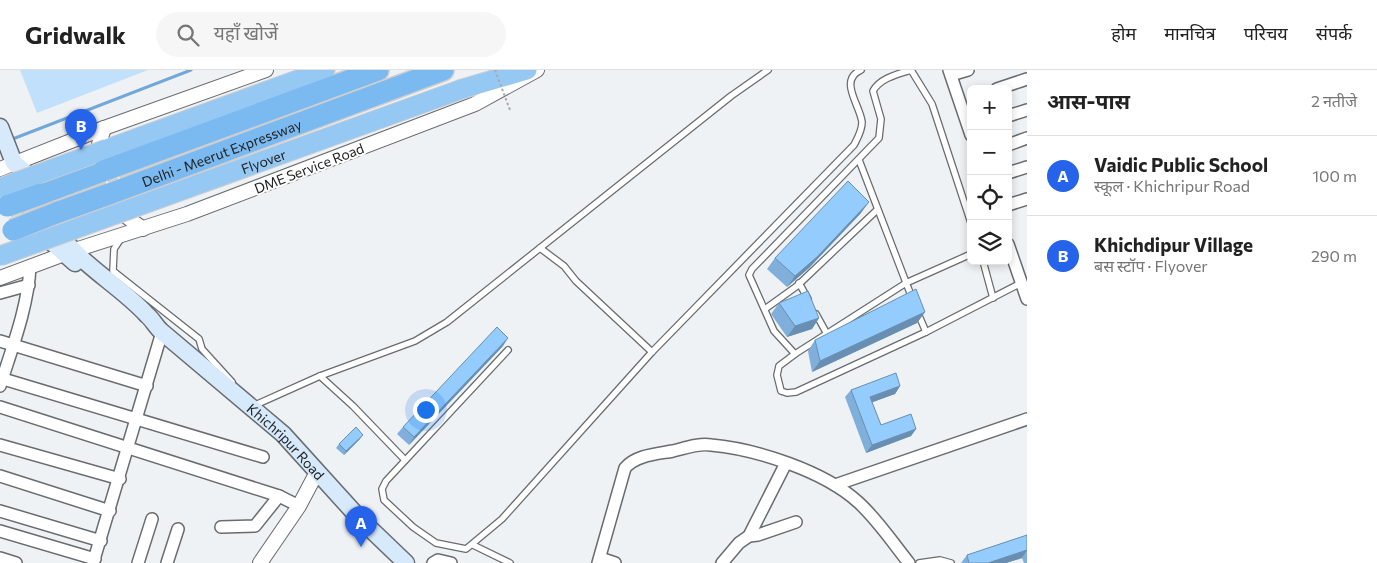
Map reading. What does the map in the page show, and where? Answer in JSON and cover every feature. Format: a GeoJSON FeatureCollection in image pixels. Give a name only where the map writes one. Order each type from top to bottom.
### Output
{"type":"FeatureCollection","features":[{"type":"Feature","properties":{"kind":"highway"},"geometry":{"type":"LineString","coordinates":[[2,201],[325,70]]}},
{"type":"Feature","properties":{"kind":"highway","name":"Delhi - Meerut Expressway"},"geometry":{"type":"LineString","coordinates":[[2,201],[41,194],[378,70]]}},
{"type":"Feature","properties":{"kind":"highway","name":"Delhi - Meerut Expressway"},"geometry":{"type":"LineString","coordinates":[[6,233],[443,70]]}},
{"type":"Feature","properties":{"kind":"highway","name":"Flyover"},"geometry":{"type":"LineString","coordinates":[[0,256],[462,89],[527,70]]}},
{"type":"Feature","properties":{"kind":"main road","name":"Khichripur Road"},"geometry":{"type":"LineString","coordinates":[[4,137],[7,166],[26,172],[70,252],[147,315],[160,330],[283,434],[360,519],[404,562]]}},
{"type":"Feature","properties":{"kind":"street"},"geometry":{"type":"LineString","coordinates":[[7,166],[104,128],[266,70]]}},
{"type":"Feature","properties":{"kind":"street","name":"DME Service Road"},"geometry":{"type":"LineString","coordinates":[[0,278],[70,252],[187,214],[475,104],[537,70]]}},
{"type":"Feature","properties":{"kind":"street"},"geometry":{"type":"LineString","coordinates":[[968,70],[950,73],[970,130]]}},
{"type":"Feature","properties":{"kind":"street"},"geometry":{"type":"LineString","coordinates":[[1009,85],[1027,79]]}},
{"type":"Feature","properties":{"kind":"street"},"geometry":{"type":"LineString","coordinates":[[959,101],[967,98]]}},
{"type":"Feature","properties":{"kind":"street"},"geometry":{"type":"LineString","coordinates":[[1012,115],[1027,110]]}},
{"type":"Feature","properties":{"kind":"street"},"geometry":{"type":"LineString","coordinates":[[104,128],[99,144],[127,217],[143,229]]}},
{"type":"Feature","properties":{"kind":"street"},"geometry":{"type":"LineString","coordinates":[[1012,144],[1027,138]]}},
{"type":"Feature","properties":{"kind":"street"},"geometry":{"type":"LineString","coordinates":[[1012,172],[1027,167]]}},
{"type":"Feature","properties":{"kind":"street"},"geometry":{"type":"LineString","coordinates":[[1012,205],[1027,199]]}},
{"type":"Feature","properties":{"kind":"street"},"geometry":{"type":"LineString","coordinates":[[1012,256],[1027,299]]}},
{"type":"Feature","properties":{"kind":"street"},"geometry":{"type":"LineString","coordinates":[[30,267],[29,285],[14,346],[1,381],[138,418],[263,457]]}},
{"type":"Feature","properties":{"kind":"street"},"geometry":{"type":"LineString","coordinates":[[0,293],[29,285]]}},
{"type":"Feature","properties":{"kind":"street"},"geometry":{"type":"LineString","coordinates":[[0,531],[94,561],[138,418],[160,330]]}},
{"type":"Feature","properties":{"kind":"street"},"geometry":{"type":"LineString","coordinates":[[0,342],[147,386]]}},
{"type":"Feature","properties":{"kind":"street"},"geometry":{"type":"LineString","coordinates":[[0,407],[279,496],[299,506]]}},
{"type":"Feature","properties":{"kind":"street"},"geometry":{"type":"LineString","coordinates":[[835,486],[1027,419]]}},
{"type":"Feature","properties":{"kind":"street"},"geometry":{"type":"LineString","coordinates":[[0,445],[120,479]]}},
{"type":"Feature","properties":{"kind":"street"},"geometry":{"type":"LineString","coordinates":[[614,563],[599,561],[625,468],[629,463],[640,458],[711,445],[786,463],[806,470],[835,486],[859,503],[909,563]]}},
{"type":"Feature","properties":{"kind":"street"},"geometry":{"type":"LineString","coordinates":[[722,563],[739,543],[748,536],[786,463]]}},
{"type":"Feature","properties":{"kind":"street"},"geometry":{"type":"LineString","coordinates":[[260,563],[299,506],[318,472]]}},
{"type":"Feature","properties":{"kind":"street"},"geometry":{"type":"LineString","coordinates":[[0,476],[110,511]]}},
{"type":"Feature","properties":{"kind":"street"},"geometry":{"type":"LineString","coordinates":[[221,527],[255,526],[279,496]]}},
{"type":"Feature","properties":{"kind":"street"},"geometry":{"type":"LineString","coordinates":[[0,510],[101,540]]}},
{"type":"Feature","properties":{"kind":"street"},"geometry":{"type":"LineString","coordinates":[[138,563],[152,519]]}},
{"type":"Feature","properties":{"kind":"street"},"geometry":{"type":"LineString","coordinates":[[748,536],[758,535],[796,522]]}},
{"type":"Feature","properties":{"kind":"street"},"geometry":{"type":"LineString","coordinates":[[167,563],[178,529]]}},
{"type":"Feature","properties":{"kind":"street"},"geometry":{"type":"LineString","coordinates":[[0,558],[16,563]]}},
{"type":"Feature","properties":{"kind":"street"},"geometry":{"type":"LineString","coordinates":[[433,563],[438,560],[451,563]]}},
{"type":"Feature","properties":{"kind":"lane"},"geometry":{"type":"LineString","coordinates":[[251,407],[320,376],[415,341],[447,322],[731,96],[768,70]]}},
{"type":"Feature","properties":{"kind":"lane"},"geometry":{"type":"LineString","coordinates":[[508,350],[405,460],[386,481],[382,489],[384,500],[413,527],[436,543],[459,549],[466,549],[473,545],[514,505],[652,352],[854,145],[862,131],[862,122],[849,86],[851,79],[861,70]]}},
{"type":"Feature","properties":{"kind":"lane"},"geometry":{"type":"LineString","coordinates":[[795,354],[779,339],[751,283],[749,275],[752,269],[879,138],[881,119],[874,97],[876,86],[890,77],[911,70],[932,104],[970,220]]}},
{"type":"Feature","properties":{"kind":"lane"},"geometry":{"type":"LineString","coordinates":[[859,160],[926,332]]}},
{"type":"Feature","properties":{"kind":"lane"},"geometry":{"type":"LineString","coordinates":[[765,309],[799,283],[877,210]]}},
{"type":"Feature","properties":{"kind":"lane"},"geometry":{"type":"LineString","coordinates":[[123,235],[114,249],[113,272],[199,339],[202,349],[235,384]]}},
{"type":"Feature","properties":{"kind":"lane"},"geometry":{"type":"LineString","coordinates":[[540,248],[564,266],[576,281],[652,352]]}},
{"type":"Feature","properties":{"kind":"lane"},"geometry":{"type":"LineString","coordinates":[[967,256],[906,282],[795,354],[779,366],[778,384],[781,391],[787,393],[822,381],[926,332],[1021,283]]}},
{"type":"Feature","properties":{"kind":"lane"},"geometry":{"type":"LineString","coordinates":[[984,265],[993,298]]}},
{"type":"Feature","properties":{"kind":"lane"},"geometry":{"type":"LineString","coordinates":[[799,283],[827,334]]}},
{"type":"Feature","properties":{"kind":"lane"},"geometry":{"type":"LineString","coordinates":[[320,376],[405,460]]}},
{"type":"Feature","properties":{"kind":"lane"},"geometry":{"type":"LineString","coordinates":[[473,545],[510,563]]}},
{"type":"Feature","properties":{"kind":"lane"},"geometry":{"type":"LineString","coordinates":[[919,563],[940,560],[951,563]]}},
{"type":"Feature","properties":{"kind":"path"},"geometry":{"type":"LineString","coordinates":[[495,70],[510,110]]}},
{"type":"Feature","properties":{"kind":"shaded area"},"geometry":{"type":"Polygon","coordinates":[[[20,70],[148,70],[37,113],[20,70]]]}},
{"type":"Feature","properties":{"kind":"building"},"geometry":{"type":"Polygon","coordinates":[[[848,181],[869,202],[817,257],[795,276],[775,258],[848,181]]]}},
{"type":"Feature","properties":{"kind":"building"},"geometry":{"type":"Polygon","coordinates":[[[916,289],[925,312],[820,361],[815,340],[916,289]]]}},
{"type":"Feature","properties":{"kind":"building"},"geometry":{"type":"Polygon","coordinates":[[[808,291],[819,318],[795,326],[779,303],[808,291]]]}},
{"type":"Feature","properties":{"kind":"building"},"geometry":{"type":"Polygon","coordinates":[[[497,327],[508,338],[414,437],[403,427],[497,327]]]}},
{"type":"Feature","properties":{"kind":"building"},"geometry":{"type":"Polygon","coordinates":[[[896,373],[900,386],[870,397],[881,425],[911,414],[916,429],[872,445],[851,390],[896,373]]]}},
{"type":"Feature","properties":{"kind":"building"},"geometry":{"type":"Polygon","coordinates":[[[356,427],[363,435],[346,451],[339,444],[356,427]]]}},
{"type":"Feature","properties":{"kind":"building"},"geometry":{"type":"Polygon","coordinates":[[[1027,535],[1027,550],[988,563],[969,563],[967,555],[1027,535]]]}},
{"type":"Feature","properties":{"kind":"waterway"},"geometry":{"type":"LineString","coordinates":[[10,140],[191,70]]}},
{"type":"Feature","properties":{"kind":"place","name":"Khichdipur Village"},"geometry":{"type":"Point","coordinates":[81,150]}},
{"type":"Feature","properties":{"kind":"place","name":"Vaidic Public School"},"geometry":{"type":"Point","coordinates":[361,547]}}]}
